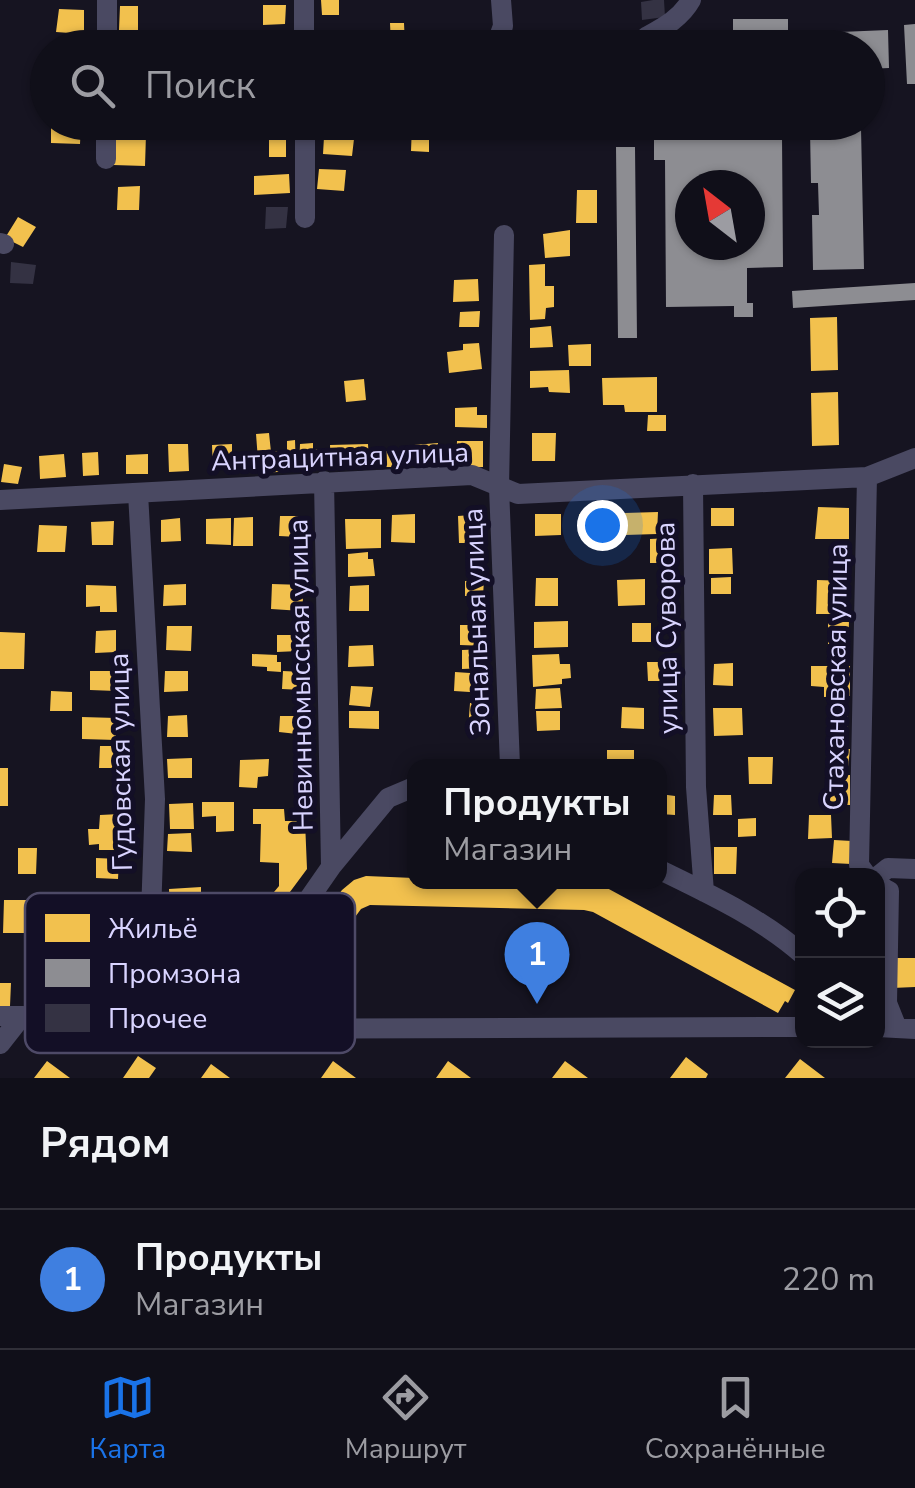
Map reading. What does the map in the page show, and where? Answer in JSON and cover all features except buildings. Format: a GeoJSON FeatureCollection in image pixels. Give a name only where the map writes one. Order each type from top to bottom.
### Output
{"type":"FeatureCollection","features":[{"type":"Feature","properties":{"kind":"street"},"geometry":{"type":"LineString","coordinates":[[107,0],[107,30]]}},
{"type":"Feature","properties":{"kind":"street"},"geometry":{"type":"LineString","coordinates":[[304,0],[304,30]]}},
{"type":"Feature","properties":{"kind":"street"},"geometry":{"type":"LineString","coordinates":[[502,0],[502,30]]}},
{"type":"Feature","properties":{"kind":"street"},"geometry":{"type":"LineString","coordinates":[[658,30],[672,22],[692,0]]}},
{"type":"Feature","properties":{"kind":"street"},"geometry":{"type":"LineString","coordinates":[[106,140],[106,159]]}},
{"type":"Feature","properties":{"kind":"street"},"geometry":{"type":"LineString","coordinates":[[304,140],[305,218]]}},
{"type":"Feature","properties":{"kind":"street","name":"Зональная улица"},"geometry":{"type":"LineString","coordinates":[[504,235],[499,486],[510,759]]}},
{"type":"Feature","properties":{"kind":"street","name":"Антрацитная улица"},"geometry":{"type":"LineString","coordinates":[[0,500],[472,475],[518,494],[867,478],[915,458]]}},
{"type":"Feature","properties":{"kind":"street","name":"Стахановская улица"},"geometry":{"type":"LineString","coordinates":[[861,868],[867,478]]}},
{"type":"Feature","properties":{"kind":"street","name":"Невинномысская улица"},"geometry":{"type":"LineString","coordinates":[[324,482],[332,867]]}},
{"type":"Feature","properties":{"kind":"street","name":"улица Суворова"},"geometry":{"type":"LineString","coordinates":[[693,484],[696,787],[704,892]]}},
{"type":"Feature","properties":{"kind":"street","name":"Гудовская улица"},"geometry":{"type":"LineString","coordinates":[[138,494],[154,799],[151,893]]}},
{"type":"Feature","properties":{"kind":"street"},"geometry":{"type":"LineString","coordinates":[[314,893],[388,798],[407,790]]}},
{"type":"Feature","properties":{"kind":"street"},"geometry":{"type":"LineString","coordinates":[[885,870],[915,868]]}},
{"type":"Feature","properties":{"kind":"street"},"geometry":{"type":"LineString","coordinates":[[667,874],[783,937],[795,948]]}},
{"type":"Feature","properties":{"kind":"street"},"geometry":{"type":"LineString","coordinates":[[885,889],[889,892],[887,1003],[896,1028]]}},
{"type":"Feature","properties":{"kind":"street"},"geometry":{"type":"LineString","coordinates":[[0,1016],[25,1016]]}},
{"type":"Feature","properties":{"kind":"street"},"geometry":{"type":"LineString","coordinates":[[0,1044],[22,1016]]}},
{"type":"Feature","properties":{"kind":"street"},"geometry":{"type":"LineString","coordinates":[[355,1028],[795,1027]]}},
{"type":"Feature","properties":{"kind":"place","name":"Продукты"},"geometry":{"type":"Point","coordinates":[537,1004]}}]}
